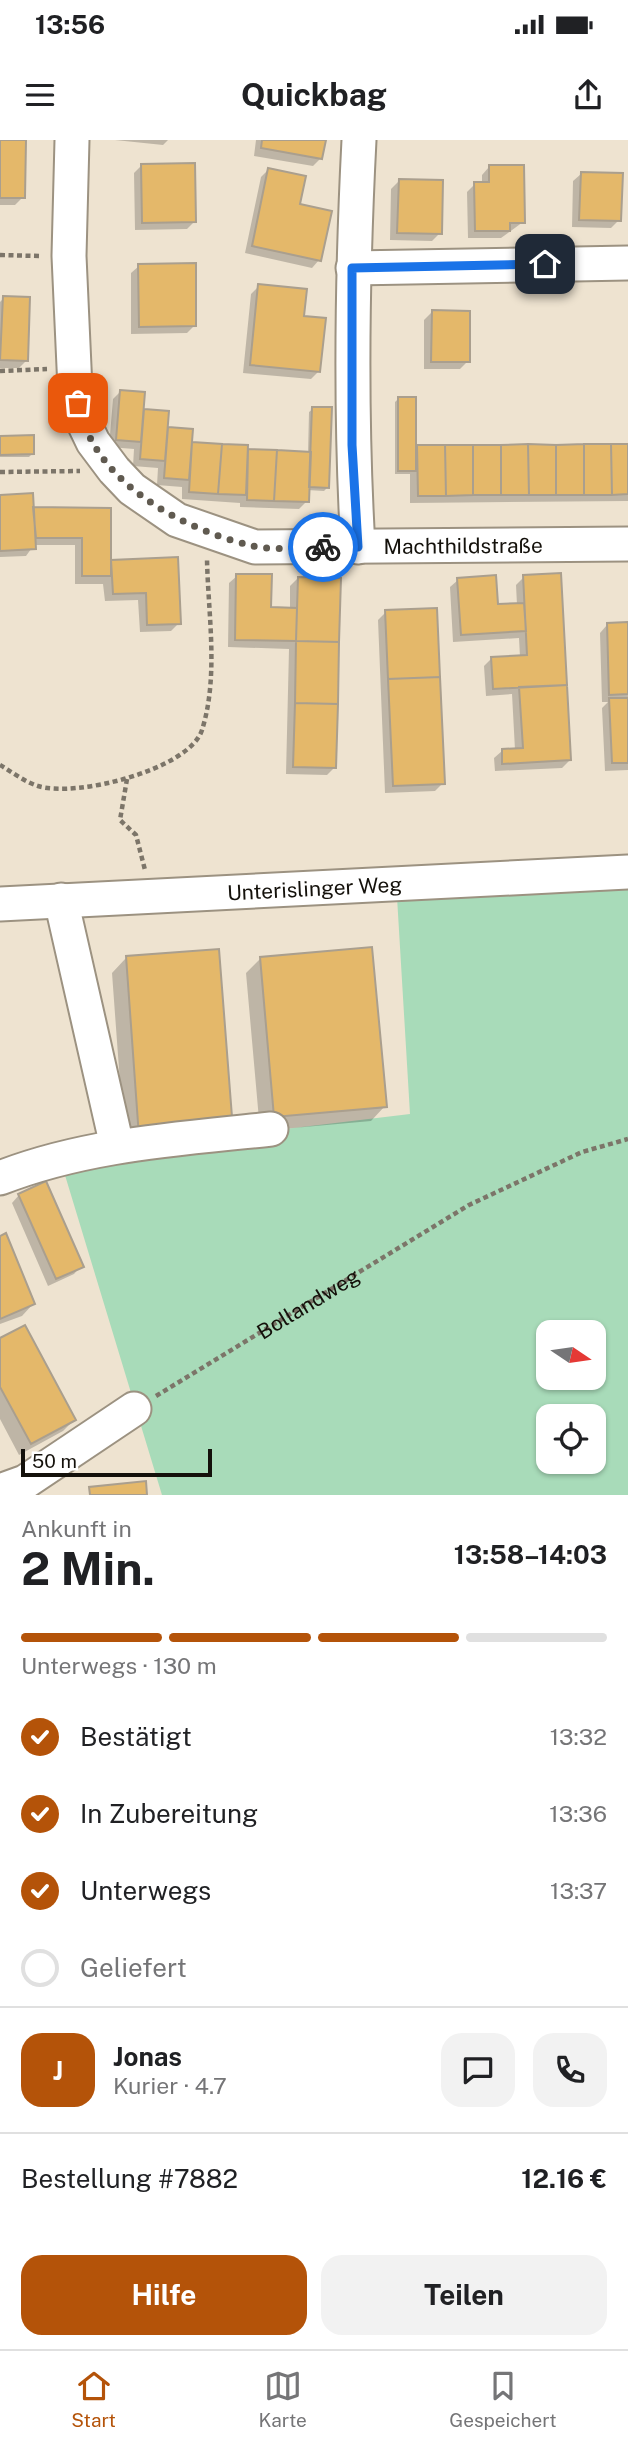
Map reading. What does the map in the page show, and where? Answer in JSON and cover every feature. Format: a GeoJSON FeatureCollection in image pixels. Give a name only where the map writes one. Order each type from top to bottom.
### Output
{"type":"FeatureCollection","features":[{"type":"Feature","properties":{"kind":"street","name":"Machthildstraße"},"geometry":{"type":"LineString","coordinates":[[72,140],[69,257],[72,369],[80,417],[114,470],[132,489],[177,520],[255,547],[628,544]]}},
{"type":"Feature","properties":{"kind":"street"},"geometry":{"type":"LineString","coordinates":[[358,547],[352,445],[352,268],[359,140]]}},
{"type":"Feature","properties":{"kind":"street"},"geometry":{"type":"LineString","coordinates":[[352,268],[628,263]]}},
{"type":"Feature","properties":{"kind":"street","name":"Unterislinger Weg"},"geometry":{"type":"LineString","coordinates":[[0,904],[151,894],[628,872]]}},
{"type":"Feature","properties":{"kind":"street"},"geometry":{"type":"LineString","coordinates":[[61,900],[117,1146]]}},
{"type":"Feature","properties":{"kind":"street"},"geometry":{"type":"LineString","coordinates":[[0,1178],[52,1159],[117,1146],[271,1129]]}},
{"type":"Feature","properties":{"kind":"street"},"geometry":{"type":"LineString","coordinates":[[0,1491],[25,1482],[134,1409]]}},
{"type":"Feature","properties":{"kind":"path"},"geometry":{"type":"LineString","coordinates":[[0,256],[69,257]]}},
{"type":"Feature","properties":{"kind":"path"},"geometry":{"type":"LineString","coordinates":[[0,371],[72,369]]}},
{"type":"Feature","properties":{"kind":"path"},"geometry":{"type":"LineString","coordinates":[[0,472],[114,470]]}},
{"type":"Feature","properties":{"kind":"path"},"geometry":{"type":"LineString","coordinates":[[0,765],[38,787],[81,790],[127,779],[174,759],[201,733],[211,685],[206,530]]}},
{"type":"Feature","properties":{"kind":"path"},"geometry":{"type":"LineString","coordinates":[[127,779],[120,820],[136,835],[151,894]]}},
{"type":"Feature","properties":{"kind":"path","name":"Bollandweg"},"geometry":{"type":"LineString","coordinates":[[134,1409],[469,1205],[582,1152],[628,1139]]}},
{"type":"Feature","properties":{"kind":"green space"},"geometry":{"type":"Polygon","coordinates":[[[628,889],[628,1495],[162,1495],[61,1162],[243,1134],[410,1114],[397,897],[628,889]]]}},
{"type":"Feature","properties":{"kind":"building"},"geometry":{"type":"Polygon","coordinates":[[[0,140],[26,140],[25,198],[0,198],[0,140]]]}},
{"type":"Feature","properties":{"kind":"building"},"geometry":{"type":"Polygon","coordinates":[[[262,140],[326,140],[322,159],[261,148],[262,140]]]}},
{"type":"Feature","properties":{"kind":"building"},"geometry":{"type":"Polygon","coordinates":[[[195,163],[196,222],[142,223],[141,164],[195,163]]]}},
{"type":"Feature","properties":{"kind":"building"},"geometry":{"type":"Polygon","coordinates":[[[489,165],[524,165],[525,223],[510,223],[510,231],[475,231],[474,182],[489,182],[489,165]]]}},
{"type":"Feature","properties":{"kind":"building"},"geometry":{"type":"Polygon","coordinates":[[[268,168],[306,176],[300,204],[332,211],[321,261],[252,246],[268,168]]]}},
{"type":"Feature","properties":{"kind":"building"},"geometry":{"type":"Polygon","coordinates":[[[581,172],[623,173],[621,221],[579,220],[581,172]]]}},
{"type":"Feature","properties":{"kind":"building"},"geometry":{"type":"Polygon","coordinates":[[[399,179],[443,180],[442,234],[397,233],[399,179]]]}},
{"type":"Feature","properties":{"kind":"building"},"geometry":{"type":"Polygon","coordinates":[[[196,263],[196,326],[139,327],[138,264],[196,263]]]}},
{"type":"Feature","properties":{"kind":"building"},"geometry":{"type":"Polygon","coordinates":[[[258,284],[307,289],[304,316],[326,318],[320,372],[250,365],[258,284]]]}},
{"type":"Feature","properties":{"kind":"building"},"geometry":{"type":"Polygon","coordinates":[[[3,296],[30,297],[28,361],[0,360],[3,296]]]}},
{"type":"Feature","properties":{"kind":"building"},"geometry":{"type":"Polygon","coordinates":[[[432,310],[470,311],[470,362],[431,362],[432,310]]]}},
{"type":"Feature","properties":{"kind":"building"},"geometry":{"type":"Polygon","coordinates":[[[120,390],[145,392],[141,442],[116,440],[120,390]]]}},
{"type":"Feature","properties":{"kind":"building"},"geometry":{"type":"Polygon","coordinates":[[[398,397],[416,397],[416,471],[398,471],[398,397]]]}},
{"type":"Feature","properties":{"kind":"building"},"geometry":{"type":"Polygon","coordinates":[[[312,407],[332,407],[329,488],[309,487],[312,407]]]}},
{"type":"Feature","properties":{"kind":"building"},"geometry":{"type":"Polygon","coordinates":[[[144,409],[169,411],[165,461],[140,459],[144,409]]]}},
{"type":"Feature","properties":{"kind":"building"},"geometry":{"type":"Polygon","coordinates":[[[168,427],[193,429],[189,480],[164,478],[168,427]]]}},
{"type":"Feature","properties":{"kind":"building"},"geometry":{"type":"Polygon","coordinates":[[[34,435],[34,454],[0,455],[0,436],[34,435]]]}},
{"type":"Feature","properties":{"kind":"building"},"geometry":{"type":"Polygon","coordinates":[[[192,442],[222,444],[218,494],[189,492],[192,442]]]}},
{"type":"Feature","properties":{"kind":"building"},"geometry":{"type":"Polygon","coordinates":[[[222,444],[248,445],[246,495],[218,494],[222,444]]]}},
{"type":"Feature","properties":{"kind":"building"},"geometry":{"type":"Polygon","coordinates":[[[528,444],[529,495],[501,495],[501,445],[528,444]]]}},
{"type":"Feature","properties":{"kind":"building"},"geometry":{"type":"Polygon","coordinates":[[[528,444],[556,445],[556,495],[529,495],[528,444]]]}},
{"type":"Feature","properties":{"kind":"building"},"geometry":{"type":"Polygon","coordinates":[[[584,444],[584,495],[556,495],[556,445],[584,444]]]}},
{"type":"Feature","properties":{"kind":"building"},"geometry":{"type":"Polygon","coordinates":[[[584,444],[611,444],[612,495],[584,495],[584,444]]]}},
{"type":"Feature","properties":{"kind":"building"},"geometry":{"type":"Polygon","coordinates":[[[611,444],[628,444],[628,494],[612,495],[611,444]]]}},
{"type":"Feature","properties":{"kind":"building"},"geometry":{"type":"Polygon","coordinates":[[[417,445],[445,445],[446,496],[418,496],[417,445]]]}},
{"type":"Feature","properties":{"kind":"building"},"geometry":{"type":"Polygon","coordinates":[[[445,445],[473,445],[473,495],[446,496],[445,445]]]}},
{"type":"Feature","properties":{"kind":"building"},"geometry":{"type":"Polygon","coordinates":[[[473,445],[501,445],[501,495],[473,495],[473,445]]]}},
{"type":"Feature","properties":{"kind":"building"},"geometry":{"type":"Polygon","coordinates":[[[248,449],[277,450],[274,501],[247,500],[248,449]]]}},
{"type":"Feature","properties":{"kind":"building"},"geometry":{"type":"Polygon","coordinates":[[[277,450],[311,452],[309,502],[274,501],[277,450]]]}},
{"type":"Feature","properties":{"kind":"building"},"geometry":{"type":"Polygon","coordinates":[[[33,493],[36,549],[0,551],[0,495],[33,493]]]}},
{"type":"Feature","properties":{"kind":"building"},"geometry":{"type":"Polygon","coordinates":[[[33,507],[111,508],[111,576],[82,576],[82,538],[36,538],[33,507]]]}},
{"type":"Feature","properties":{"kind":"building"},"geometry":{"type":"Polygon","coordinates":[[[178,557],[181,624],[147,625],[146,593],[113,594],[111,560],[178,557]]]}},
{"type":"Feature","properties":{"kind":"building"},"geometry":{"type":"Polygon","coordinates":[[[561,573],[567,685],[493,689],[491,657],[527,655],[523,575],[561,573]]]}},
{"type":"Feature","properties":{"kind":"building"},"geometry":{"type":"Polygon","coordinates":[[[236,574],[272,574],[271,607],[297,608],[296,641],[235,640],[236,574]]]}},
{"type":"Feature","properties":{"kind":"building"},"geometry":{"type":"Polygon","coordinates":[[[496,575],[498,604],[524,603],[526,631],[461,635],[457,578],[496,575]]]}},
{"type":"Feature","properties":{"kind":"building"},"geometry":{"type":"Polygon","coordinates":[[[298,577],[341,578],[339,642],[296,641],[298,577]]]}},
{"type":"Feature","properties":{"kind":"building"},"geometry":{"type":"Polygon","coordinates":[[[437,608],[440,677],[388,679],[385,610],[437,608]]]}},
{"type":"Feature","properties":{"kind":"building"},"geometry":{"type":"Polygon","coordinates":[[[628,622],[628,694],[609,695],[607,623],[628,622]]]}},
{"type":"Feature","properties":{"kind":"building"},"geometry":{"type":"Polygon","coordinates":[[[296,641],[339,642],[338,704],[295,703],[296,641]]]}},
{"type":"Feature","properties":{"kind":"building"},"geometry":{"type":"Polygon","coordinates":[[[440,677],[445,784],[393,786],[388,679],[440,677]]]}},
{"type":"Feature","properties":{"kind":"building"},"geometry":{"type":"Polygon","coordinates":[[[567,685],[571,760],[502,764],[502,749],[523,748],[519,687],[567,685]]]}},
{"type":"Feature","properties":{"kind":"building"},"geometry":{"type":"Polygon","coordinates":[[[609,698],[628,698],[628,763],[612,763],[609,698]]]}},
{"type":"Feature","properties":{"kind":"building"},"geometry":{"type":"Polygon","coordinates":[[[295,703],[338,704],[336,768],[293,767],[295,703]]]}},
{"type":"Feature","properties":{"kind":"building"},"geometry":{"type":"Polygon","coordinates":[[[372,947],[387,1107],[274,1117],[260,957],[372,947]]]}},
{"type":"Feature","properties":{"kind":"building"},"geometry":{"type":"Polygon","coordinates":[[[219,949],[233,1130],[139,1137],[126,956],[219,949]]]}},
{"type":"Feature","properties":{"kind":"building"},"geometry":{"type":"Polygon","coordinates":[[[46,1181],[84,1267],[56,1279],[18,1194],[46,1181]]]}},
{"type":"Feature","properties":{"kind":"building"},"geometry":{"type":"Polygon","coordinates":[[[6,1233],[35,1304],[0,1319],[0,1236],[6,1233]]]}},
{"type":"Feature","properties":{"kind":"building"},"geometry":{"type":"Polygon","coordinates":[[[25,1325],[76,1420],[31,1444],[0,1387],[0,1338],[25,1325]]]}},
{"type":"Feature","properties":{"kind":"building"},"geometry":{"type":"Polygon","coordinates":[[[146,1481],[147,1495],[90,1495],[89,1487],[146,1481]]]}},
{"type":"Feature","properties":{"kind":"way so far"},"geometry":{"type":"LineString","coordinates":[[78,403],[80,417],[93,442],[114,470],[132,489],[177,520],[255,547],[323,547]]}},
{"type":"Feature","properties":{"kind":"route"},"geometry":{"type":"LineString","coordinates":[[323,547],[358,547],[352,445],[352,268],[545,264]]}}]}
